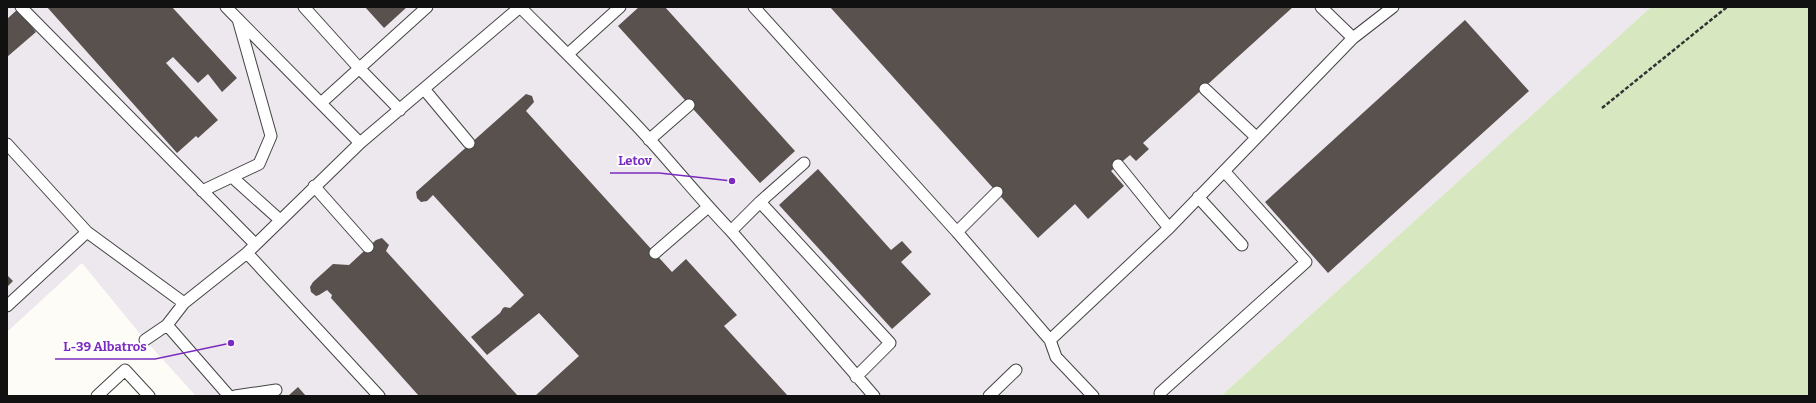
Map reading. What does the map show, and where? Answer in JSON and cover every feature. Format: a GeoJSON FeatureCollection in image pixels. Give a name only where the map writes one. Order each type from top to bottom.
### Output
{"type":"FeatureCollection","features":[{"type":"Feature","properties":{"kind":"lane"},"geometry":{"type":"LineString","coordinates":[[21,7],[255,244]]}},
{"type":"Feature","properties":{"kind":"lane"},"geometry":{"type":"LineString","coordinates":[[226,7],[360,143]]}},
{"type":"Feature","properties":{"kind":"lane"},"geometry":{"type":"LineString","coordinates":[[304,7],[359,68],[400,110]]}},
{"type":"Feature","properties":{"kind":"lane"},"geometry":{"type":"LineString","coordinates":[[321,103],[427,7]]}},
{"type":"Feature","properties":{"kind":"lane"},"geometry":{"type":"LineString","coordinates":[[145,340],[167,325],[184,303],[246,253],[360,143],[520,7],[568,54],[649,140],[731,231],[874,396]]}},
{"type":"Feature","properties":{"kind":"lane"},"geometry":{"type":"LineString","coordinates":[[568,54],[620,7]]}},
{"type":"Feature","properties":{"kind":"lane"},"geometry":{"type":"LineString","coordinates":[[754,7],[957,232],[1050,340],[1056,357],[1093,396]]}},
{"type":"Feature","properties":{"kind":"lane"},"geometry":{"type":"LineString","coordinates":[[1321,7],[1353,38]]}},
{"type":"Feature","properties":{"kind":"lane"},"geometry":{"type":"LineString","coordinates":[[1050,340],[1169,228],[1353,38],[1393,7]]}},
{"type":"Feature","properties":{"kind":"lane"},"geometry":{"type":"LineString","coordinates":[[202,191],[259,164],[271,136],[238,19]]}},
{"type":"Feature","properties":{"kind":"lane"},"geometry":{"type":"LineString","coordinates":[[424,89],[469,143]]}},
{"type":"Feature","properties":{"kind":"lane"},"geometry":{"type":"LineString","coordinates":[[1205,89],[1256,137]]}},
{"type":"Feature","properties":{"kind":"lane"},"geometry":{"type":"LineString","coordinates":[[649,140],[689,105]]}},
{"type":"Feature","properties":{"kind":"lane"},"geometry":{"type":"LineString","coordinates":[[7,144],[87,232],[184,303]]}},
{"type":"Feature","properties":{"kind":"lane"},"geometry":{"type":"LineString","coordinates":[[731,231],[760,202],[804,163]]}},
{"type":"Feature","properties":{"kind":"lane"},"geometry":{"type":"LineString","coordinates":[[1118,165],[1169,228]]}},
{"type":"Feature","properties":{"kind":"lane"},"geometry":{"type":"LineString","coordinates":[[1160,393],[1306,262],[1224,171]]}},
{"type":"Feature","properties":{"kind":"lane"},"geometry":{"type":"LineString","coordinates":[[232,177],[280,220]]}},
{"type":"Feature","properties":{"kind":"lane"},"geometry":{"type":"LineString","coordinates":[[314,186],[368,247]]}},
{"type":"Feature","properties":{"kind":"lane"},"geometry":{"type":"LineString","coordinates":[[957,232],[997,192]]}},
{"type":"Feature","properties":{"kind":"lane"},"geometry":{"type":"LineString","coordinates":[[1198,197],[1242,245]]}},
{"type":"Feature","properties":{"kind":"lane"},"geometry":{"type":"LineString","coordinates":[[760,202],[890,343],[856,377]]}},
{"type":"Feature","properties":{"kind":"lane"},"geometry":{"type":"LineString","coordinates":[[655,253],[708,207]]}},
{"type":"Feature","properties":{"kind":"lane"},"geometry":{"type":"LineString","coordinates":[[7,306],[87,232]]}},
{"type":"Feature","properties":{"kind":"lane"},"geometry":{"type":"LineString","coordinates":[[246,253],[379,396]]}},
{"type":"Feature","properties":{"kind":"lane"},"geometry":{"type":"LineString","coordinates":[[167,325],[229,396]]}},
{"type":"Feature","properties":{"kind":"lane"},"geometry":{"type":"LineString","coordinates":[[97,396],[126,370],[149,396]]}},
{"type":"Feature","properties":{"kind":"lane"},"geometry":{"type":"LineString","coordinates":[[989,396],[1016,370]]}},
{"type":"Feature","properties":{"kind":"lane"},"geometry":{"type":"LineString","coordinates":[[235,396],[276,390]]}},
{"type":"Feature","properties":{"kind":"path"},"geometry":{"type":"LineString","coordinates":[[1602,108],[1727,7]]}},
{"type":"Feature","properties":{"kind":"shaded area"},"geometry":{"type":"Polygon","coordinates":[[[7,7],[1651,7],[1221,396],[196,396],[145,340],[82,263],[7,332],[7,7]]]}},
{"type":"Feature","properties":{"kind":"green space"},"geometry":{"type":"Polygon","coordinates":[[[1651,7],[1809,7],[1809,396],[1221,396],[1651,7]]]}},
{"type":"Feature","properties":{"kind":"building"},"geometry":{"type":"Polygon","coordinates":[[[47,7],[172,7],[237,78],[222,92],[208,74],[198,83],[173,57],[166,63],[218,120],[198,138],[196,136],[177,153],[47,7]]]}},
{"type":"Feature","properties":{"kind":"building"},"geometry":{"type":"Polygon","coordinates":[[[365,7],[407,7],[384,28],[365,7]]]}},
{"type":"Feature","properties":{"kind":"building"},"geometry":{"type":"Polygon","coordinates":[[[639,7],[665,7],[795,151],[760,183],[618,26],[639,7]]]}},
{"type":"Feature","properties":{"kind":"building"},"geometry":{"type":"Polygon","coordinates":[[[830,7],[1293,7],[1143,143],[1149,149],[1136,161],[1130,155],[1111,171],[1124,186],[1088,219],[1075,204],[1038,238],[830,7]]]}},
{"type":"Feature","properties":{"kind":"building"},"geometry":{"type":"Polygon","coordinates":[[[18,9],[36,32],[7,57],[7,19],[18,9]]]}},
{"type":"Feature","properties":{"kind":"building"},"geometry":{"type":"Polygon","coordinates":[[[1465,20],[1529,91],[1328,273],[1265,202],[1465,20]]]}},
{"type":"Feature","properties":{"kind":"building"},"geometry":{"type":"Polygon","coordinates":[[[526,94],[532,96],[534,102],[526,111],[672,272],[686,259],[737,315],[724,326],[788,396],[535,396],[579,356],[539,313],[487,355],[471,337],[500,313],[503,308],[510,308],[524,295],[433,195],[427,201],[421,202],[417,198],[416,192],[526,94]]]}},
{"type":"Feature","properties":{"kind":"building"},"geometry":{"type":"Polygon","coordinates":[[[818,169],[891,250],[902,241],[912,252],[901,262],[931,294],[892,329],[779,205],[818,169]]]}},
{"type":"Feature","properties":{"kind":"building"},"geometry":{"type":"Polygon","coordinates":[[[382,238],[389,245],[386,251],[518,396],[419,396],[331,298],[332,295],[327,290],[316,296],[311,292],[310,287],[313,282],[333,264],[349,265],[376,240],[382,238]]]}},
{"type":"Feature","properties":{"kind":"building"},"geometry":{"type":"Polygon","coordinates":[[[7,275],[13,281],[7,287],[7,275]]]}},
{"type":"Feature","properties":{"kind":"building"},"geometry":{"type":"Polygon","coordinates":[[[298,387],[306,396],[288,396],[298,387]]]}},
{"type":"Feature","properties":{"kind":"place","name":"Letov"},"geometry":{"type":"Point","coordinates":[732,181]}},
{"type":"Feature","properties":{"kind":"place","name":"L-39 Albatros"},"geometry":{"type":"Point","coordinates":[231,343]}}]}
